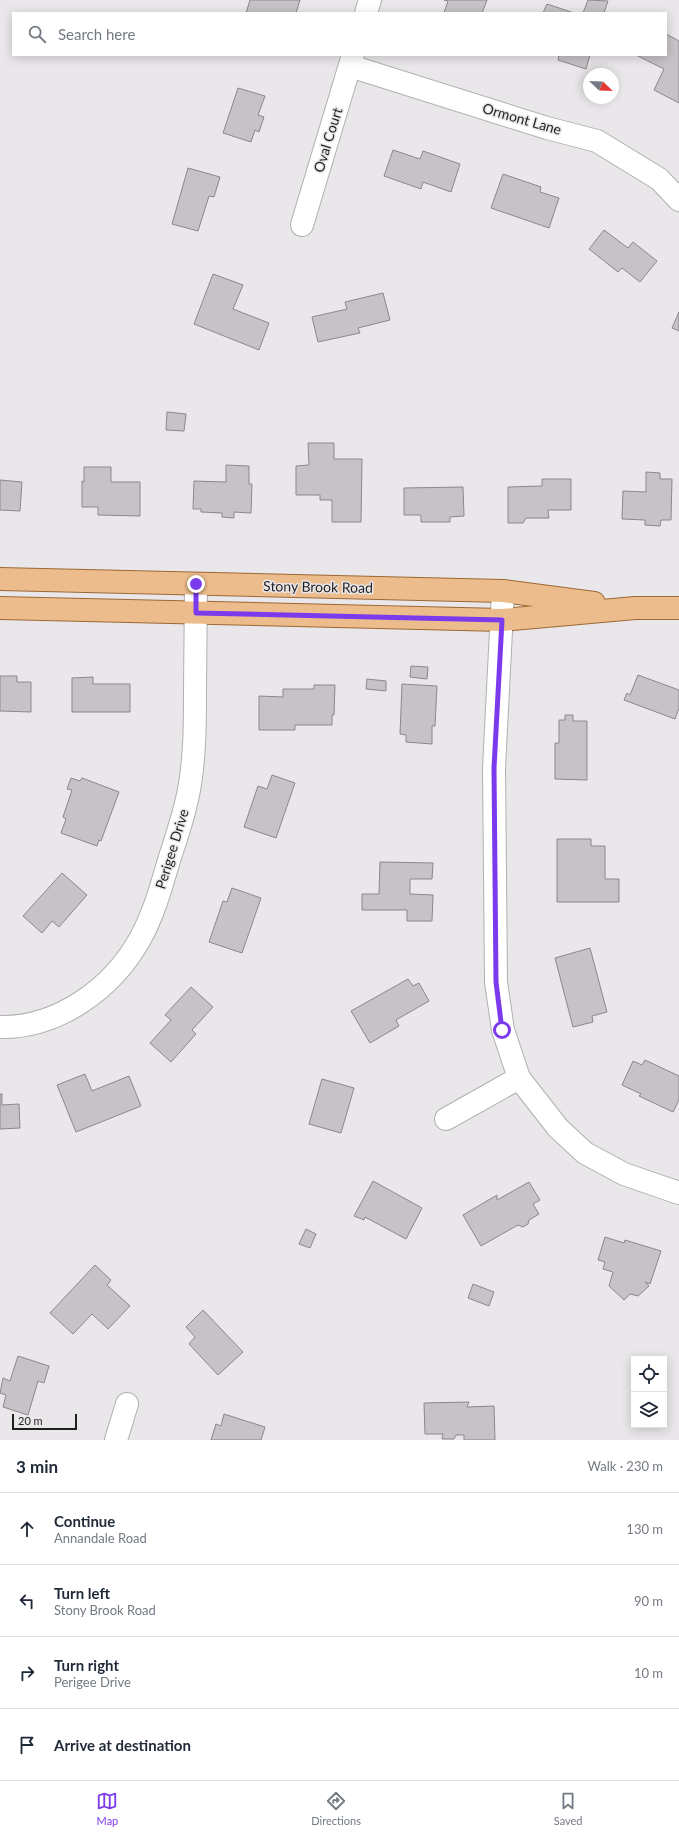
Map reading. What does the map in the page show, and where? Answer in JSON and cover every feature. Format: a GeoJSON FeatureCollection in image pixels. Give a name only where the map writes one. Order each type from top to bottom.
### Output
{"type":"FeatureCollection","features":[{"type":"Feature","properties":{"kind":"main road","name":"Stony Brook Road"},"geometry":{"type":"LineString","coordinates":[[0,579],[503,591],[635,608]]}},
{"type":"Feature","properties":{"kind":"main road","name":"Stony Brook Road"},"geometry":{"type":"LineString","coordinates":[[0,608],[502,620],[635,608],[679,608]]}},
{"type":"Feature","properties":{"kind":"street"},"geometry":{"type":"LineString","coordinates":[[366,12],[370,0]]}},
{"type":"Feature","properties":{"kind":"street","name":"Ormont Lane"},"geometry":{"type":"LineString","coordinates":[[352,61],[597,141],[619,153],[659,179],[679,200]]}},
{"type":"Feature","properties":{"kind":"street","name":"Oval Court"},"geometry":{"type":"LineString","coordinates":[[302,225],[352,61]]}},
{"type":"Feature","properties":{"kind":"street","name":"Perigee Drive"},"geometry":{"type":"LineString","coordinates":[[0,1027],[9,1027],[43,1021],[70,1010],[98,990],[122,964],[140,940],[162,885],[181,821],[190,784],[195,722],[196,584]]}},
{"type":"Feature","properties":{"kind":"street"},"geometry":{"type":"LineString","coordinates":[[503,591],[494,768],[496,982],[502,1030],[519,1078],[558,1128],[585,1153],[624,1174],[679,1193]]}},
{"type":"Feature","properties":{"kind":"street"},"geometry":{"type":"LineString","coordinates":[[446,1119],[519,1078]]}},
{"type":"Feature","properties":{"kind":"street"},"geometry":{"type":"LineString","coordinates":[[116,1440],[127,1404]]}},
{"type":"Feature","properties":{"kind":"building"},"geometry":{"type":"Polygon","coordinates":[[[250,0],[300,0],[296,12],[246,12],[250,0]]]}},
{"type":"Feature","properties":{"kind":"building"},"geometry":{"type":"Polygon","coordinates":[[[444,0],[487,0],[482,12],[444,12],[448,1],[444,0]]]}},
{"type":"Feature","properties":{"kind":"building"},"geometry":{"type":"Polygon","coordinates":[[[588,0],[608,1],[604,12],[583,12],[588,0]]]}},
{"type":"Feature","properties":{"kind":"building"},"geometry":{"type":"Polygon","coordinates":[[[547,4],[571,12],[543,12],[547,4]]]}},
{"type":"Feature","properties":{"kind":"building"},"geometry":{"type":"Polygon","coordinates":[[[667,35],[679,41],[679,103],[654,90],[664,69],[638,56],[667,56],[667,35]]]}},
{"type":"Feature","properties":{"kind":"building"},"geometry":{"type":"Polygon","coordinates":[[[559,56],[590,56],[586,68],[558,60],[559,56]]]}},
{"type":"Feature","properties":{"kind":"building"},"geometry":{"type":"Polygon","coordinates":[[[238,88],[265,96],[258,115],[264,117],[259,132],[255,130],[251,142],[223,133],[238,88]]]}},
{"type":"Feature","properties":{"kind":"building"},"geometry":{"type":"Polygon","coordinates":[[[393,150],[420,159],[423,151],[460,164],[451,192],[423,182],[421,189],[384,176],[393,150]]]}},
{"type":"Feature","properties":{"kind":"building"},"geometry":{"type":"Polygon","coordinates":[[[188,168],[220,177],[214,197],[209,196],[198,231],[172,224],[188,168]]]}},
{"type":"Feature","properties":{"kind":"building"},"geometry":{"type":"Polygon","coordinates":[[[503,174],[541,187],[540,192],[559,198],[549,228],[491,208],[503,174]]]}},
{"type":"Feature","properties":{"kind":"building"},"geometry":{"type":"Polygon","coordinates":[[[604,230],[628,248],[633,242],[657,261],[640,282],[622,268],[618,272],[589,249],[604,230]]]}},
{"type":"Feature","properties":{"kind":"building"},"geometry":{"type":"Polygon","coordinates":[[[213,274],[243,285],[233,309],[269,323],[259,350],[194,324],[213,274]]]}},
{"type":"Feature","properties":{"kind":"building"},"geometry":{"type":"Polygon","coordinates":[[[383,293],[390,320],[358,328],[360,333],[318,342],[312,317],[347,309],[345,302],[383,293]]]}},
{"type":"Feature","properties":{"kind":"building"},"geometry":{"type":"Polygon","coordinates":[[[679,312],[679,331],[672,328],[679,312]]]}},
{"type":"Feature","properties":{"kind":"building"},"geometry":{"type":"Polygon","coordinates":[[[167,412],[186,414],[184,431],[166,430],[167,412]]]}},
{"type":"Feature","properties":{"kind":"building"},"geometry":{"type":"Polygon","coordinates":[[[308,443],[334,443],[334,459],[362,459],[361,522],[332,522],[332,500],[320,500],[320,495],[296,495],[296,466],[309,465],[308,443]]]}},
{"type":"Feature","properties":{"kind":"building"},"geometry":{"type":"Polygon","coordinates":[[[226,465],[249,466],[249,484],[252,484],[251,513],[234,512],[234,518],[222,517],[222,513],[201,512],[201,509],[193,509],[194,481],[226,482],[226,465]]]}},
{"type":"Feature","properties":{"kind":"building"},"geometry":{"type":"Polygon","coordinates":[[[84,467],[111,467],[111,482],[140,482],[140,516],[98,515],[98,507],[82,507],[82,481],[84,482],[84,467]]]}},
{"type":"Feature","properties":{"kind":"building"},"geometry":{"type":"Polygon","coordinates":[[[646,472],[660,473],[660,479],[672,479],[671,520],[661,520],[660,526],[645,525],[645,520],[622,519],[623,491],[646,492],[646,472]]]}},
{"type":"Feature","properties":{"kind":"building"},"geometry":{"type":"Polygon","coordinates":[[[542,479],[571,479],[571,510],[548,510],[549,518],[526,518],[523,523],[508,523],[508,487],[542,486],[542,479]]]}},
{"type":"Feature","properties":{"kind":"building"},"geometry":{"type":"Polygon","coordinates":[[[0,480],[22,482],[20,511],[0,510],[0,480]]]}},
{"type":"Feature","properties":{"kind":"building"},"geometry":{"type":"Polygon","coordinates":[[[463,487],[464,516],[450,517],[450,522],[421,522],[421,515],[404,515],[404,488],[463,487]]]}},
{"type":"Feature","properties":{"kind":"building"},"geometry":{"type":"Polygon","coordinates":[[[411,666],[428,667],[427,679],[410,677],[411,666]]]}},
{"type":"Feature","properties":{"kind":"building"},"geometry":{"type":"Polygon","coordinates":[[[638,675],[679,690],[679,708],[675,719],[624,700],[627,693],[630,695],[638,675]]]}},
{"type":"Feature","properties":{"kind":"building"},"geometry":{"type":"Polygon","coordinates":[[[0,676],[17,676],[17,682],[31,682],[31,712],[0,711],[0,676]]]}},
{"type":"Feature","properties":{"kind":"building"},"geometry":{"type":"Polygon","coordinates":[[[93,677],[93,684],[130,684],[130,712],[72,712],[72,678],[93,677]]]}},
{"type":"Feature","properties":{"kind":"building"},"geometry":{"type":"Polygon","coordinates":[[[367,679],[386,681],[386,691],[366,689],[367,679]]]}},
{"type":"Feature","properties":{"kind":"building"},"geometry":{"type":"Polygon","coordinates":[[[402,684],[437,686],[435,726],[432,726],[432,744],[406,742],[406,735],[400,734],[402,684]]]}},
{"type":"Feature","properties":{"kind":"building"},"geometry":{"type":"Polygon","coordinates":[[[314,685],[335,685],[334,715],[332,715],[332,725],[295,725],[295,730],[259,730],[259,696],[283,697],[283,689],[314,689],[314,685]]]}},
{"type":"Feature","properties":{"kind":"building"},"geometry":{"type":"Polygon","coordinates":[[[565,715],[573,715],[573,721],[587,721],[587,780],[555,779],[555,743],[559,743],[559,720],[565,720],[565,715]]]}},
{"type":"Feature","properties":{"kind":"building"},"geometry":{"type":"Polygon","coordinates":[[[272,775],[295,783],[276,838],[244,827],[258,786],[267,789],[272,775]]]}},
{"type":"Feature","properties":{"kind":"building"},"geometry":{"type":"Polygon","coordinates":[[[71,778],[80,781],[82,778],[119,792],[101,841],[99,840],[97,846],[61,833],[66,819],[63,817],[72,790],[67,789],[71,778]]]}},
{"type":"Feature","properties":{"kind":"building"},"geometry":{"type":"Polygon","coordinates":[[[557,839],[591,839],[591,846],[605,846],[605,879],[619,879],[619,902],[557,902],[557,839]]]}},
{"type":"Feature","properties":{"kind":"building"},"geometry":{"type":"Polygon","coordinates":[[[380,862],[433,863],[432,879],[410,879],[410,894],[433,895],[432,921],[407,921],[407,910],[362,910],[362,894],[379,894],[380,862]]]}},
{"type":"Feature","properties":{"kind":"building"},"geometry":{"type":"Polygon","coordinates":[[[62,873],[87,895],[59,927],[52,921],[42,933],[23,916],[62,873]]]}},
{"type":"Feature","properties":{"kind":"building"},"geometry":{"type":"Polygon","coordinates":[[[232,888],[261,898],[242,953],[209,942],[223,901],[227,902],[232,888]]]}},
{"type":"Feature","properties":{"kind":"building"},"geometry":{"type":"Polygon","coordinates":[[[590,948],[607,1012],[592,1016],[593,1022],[573,1027],[555,958],[590,948]]]}},
{"type":"Feature","properties":{"kind":"building"},"geometry":{"type":"Polygon","coordinates":[[[408,979],[413,986],[419,983],[429,1001],[396,1020],[399,1026],[370,1043],[351,1011],[408,979]]]}},
{"type":"Feature","properties":{"kind":"building"},"geometry":{"type":"Polygon","coordinates":[[[191,987],[213,1007],[192,1030],[196,1034],[171,1062],[150,1043],[171,1020],[165,1015],[191,987]]]}},
{"type":"Feature","properties":{"kind":"building"},"geometry":{"type":"Polygon","coordinates":[[[645,1060],[679,1076],[679,1100],[673,1112],[639,1096],[641,1094],[622,1085],[633,1061],[642,1065],[645,1060]]]}},
{"type":"Feature","properties":{"kind":"building"},"geometry":{"type":"Polygon","coordinates":[[[85,1074],[92,1091],[129,1076],[141,1106],[76,1132],[57,1085],[85,1074]]]}},
{"type":"Feature","properties":{"kind":"building"},"geometry":{"type":"Polygon","coordinates":[[[322,1079],[354,1088],[341,1133],[309,1124],[322,1079]]]}},
{"type":"Feature","properties":{"kind":"building"},"geometry":{"type":"Polygon","coordinates":[[[0,1094],[2,1094],[2,1105],[19,1104],[20,1128],[0,1129],[0,1094]]]}},
{"type":"Feature","properties":{"kind":"building"},"geometry":{"type":"Polygon","coordinates":[[[373,1181],[422,1208],[406,1239],[365,1217],[364,1220],[354,1216],[373,1181]]]}},
{"type":"Feature","properties":{"kind":"building"},"geometry":{"type":"Polygon","coordinates":[[[529,1182],[540,1200],[533,1204],[539,1214],[529,1220],[528,1224],[523,1227],[518,1225],[481,1246],[463,1215],[497,1195],[497,1200],[529,1182]]]}},
{"type":"Feature","properties":{"kind":"building"},"geometry":{"type":"Polygon","coordinates":[[[306,1229],[316,1234],[310,1248],[299,1244],[306,1229]]]}},
{"type":"Feature","properties":{"kind":"building"},"geometry":{"type":"Polygon","coordinates":[[[605,1237],[624,1243],[625,1240],[661,1251],[650,1284],[645,1282],[649,1286],[638,1296],[630,1294],[624,1300],[609,1286],[613,1272],[603,1269],[605,1262],[598,1260],[605,1237]]]}},
{"type":"Feature","properties":{"kind":"building"},"geometry":{"type":"Polygon","coordinates":[[[95,1265],[111,1280],[107,1285],[130,1306],[108,1329],[92,1314],[73,1334],[50,1313],[95,1265]]]}},
{"type":"Feature","properties":{"kind":"building"},"geometry":{"type":"Polygon","coordinates":[[[473,1284],[494,1292],[489,1306],[468,1298],[473,1284]]]}},
{"type":"Feature","properties":{"kind":"building"},"geometry":{"type":"Polygon","coordinates":[[[203,1310],[243,1352],[218,1375],[189,1344],[195,1337],[186,1327],[203,1310]]]}},
{"type":"Feature","properties":{"kind":"building"},"geometry":{"type":"Polygon","coordinates":[[[18,1356],[49,1366],[44,1383],[38,1381],[28,1415],[3,1407],[6,1395],[0,1393],[3,1378],[10,1381],[18,1356]]]}},
{"type":"Feature","properties":{"kind":"building"},"geometry":{"type":"Polygon","coordinates":[[[469,1402],[467,1407],[494,1406],[495,1440],[464,1440],[464,1435],[456,1435],[454,1439],[442,1439],[443,1434],[425,1434],[424,1403],[469,1402]]]}},
{"type":"Feature","properties":{"kind":"building"},"geometry":{"type":"Polygon","coordinates":[[[224,1414],[265,1427],[261,1440],[211,1440],[216,1424],[221,1426],[224,1414]]]}},
{"type":"Feature","properties":{"kind":"route"},"geometry":{"type":"LineString","coordinates":[[196,584],[196,613],[502,620],[494,768],[496,982],[502,1030]]}}]}
